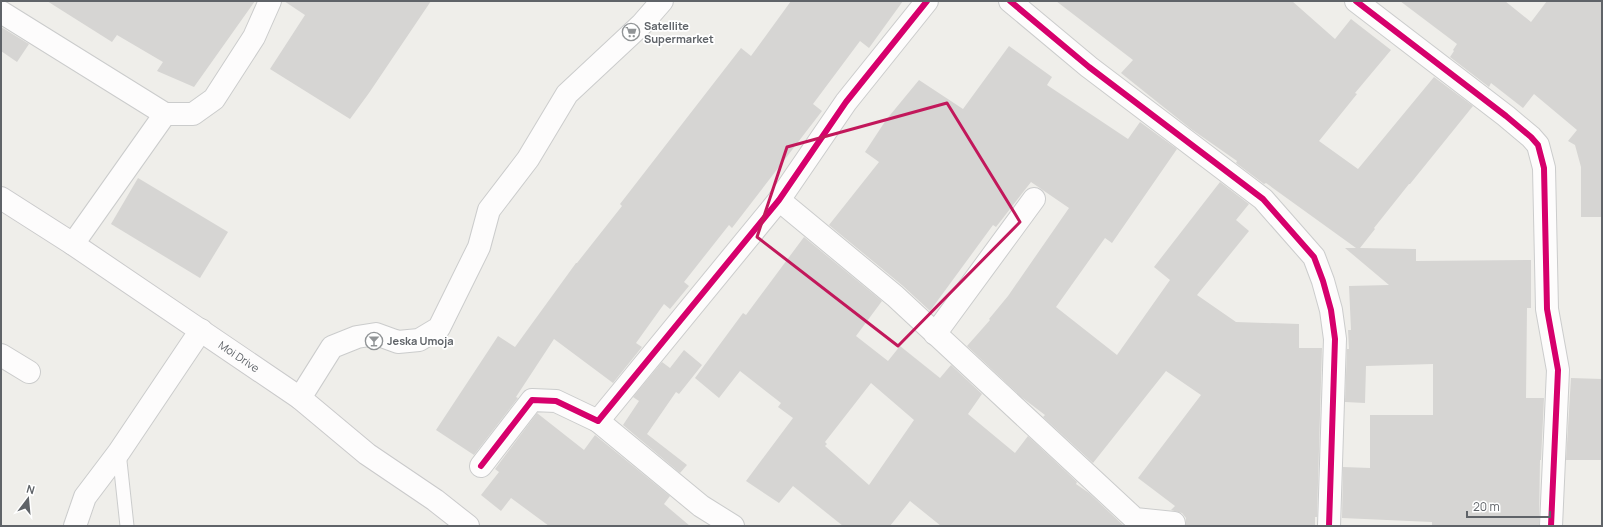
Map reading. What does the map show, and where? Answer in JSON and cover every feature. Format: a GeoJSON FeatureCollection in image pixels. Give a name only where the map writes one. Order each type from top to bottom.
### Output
{"type":"FeatureCollection","features":[{"type":"Feature","properties":{"kind":"street"},"geometry":{"type":"LineString","coordinates":[[1,12],[165,114],[193,114],[214,100],[254,38],[270,1]]}},
{"type":"Feature","properties":{"kind":"street"},"geometry":{"type":"LineString","coordinates":[[300,398],[332,347],[357,338],[376,334],[398,342],[419,340],[439,328],[479,247],[489,210],[528,159],[567,94],[642,24],[662,1]]}},
{"type":"Feature","properties":{"kind":"street"},"geometry":{"type":"LineString","coordinates":[[598,421],[779,200],[846,102],[926,1]]}},
{"type":"Feature","properties":{"kind":"street"},"geometry":{"type":"LineString","coordinates":[[1010,1],[1089,67],[1263,199],[1314,257],[1323,281],[1331,310],[1335,339],[1329,526]]}},
{"type":"Feature","properties":{"kind":"street"},"geometry":{"type":"LineString","coordinates":[[1356,1],[1506,116],[1531,137],[1538,145],[1544,168],[1547,309],[1558,370],[1551,526]]}},
{"type":"Feature","properties":{"kind":"street"},"geometry":{"type":"LineString","coordinates":[[73,244],[165,114]]}},
{"type":"Feature","properties":{"kind":"street","name":"Moi Drive"},"geometry":{"type":"LineString","coordinates":[[1,198],[73,244],[300,398],[368,454],[436,500],[468,526]]}},
{"type":"Feature","properties":{"kind":"street"},"geometry":{"type":"LineString","coordinates":[[935,334],[1034,199]]}},
{"type":"Feature","properties":{"kind":"street"},"geometry":{"type":"LineString","coordinates":[[779,200],[895,296],[1135,519],[1174,522]]}},
{"type":"Feature","properties":{"kind":"street"},"geometry":{"type":"LineString","coordinates":[[75,526],[85,498],[119,452],[200,330]]}},
{"type":"Feature","properties":{"kind":"street"},"geometry":{"type":"LineString","coordinates":[[1,355],[29,372]]}},
{"type":"Feature","properties":{"kind":"street"},"geometry":{"type":"LineString","coordinates":[[481,466],[532,400],[556,401],[598,421],[701,506],[733,526]]}},
{"type":"Feature","properties":{"kind":"lane"},"geometry":{"type":"LineString","coordinates":[[119,452],[127,526]]}},
{"type":"Feature","properties":{"kind":"highlighted area"},"geometry":{"type":"Polygon","coordinates":[[[947,103],[1020,222],[898,346],[757,237],[787,147],[947,103]]]}},
{"type":"Feature","properties":{"kind":"building"},"geometry":{"type":"Polygon","coordinates":[[[47,1],[255,1],[194,87],[157,71],[163,62],[117,35],[112,42],[47,1]]]}},
{"type":"Feature","properties":{"kind":"building"},"geometry":{"type":"Polygon","coordinates":[[[284,1],[431,1],[350,119],[270,69],[305,15],[284,1]]]}},
{"type":"Feature","properties":{"kind":"building"},"geometry":{"type":"Polygon","coordinates":[[[791,1],[903,1],[869,48],[860,41],[813,104],[822,111],[732,228],[729,225],[684,282],[689,286],[670,309],[664,304],[636,343],[642,347],[613,383],[554,339],[516,397],[518,398],[474,455],[436,430],[498,336],[515,347],[576,263],[622,206],[620,204],[741,48],[751,56],[791,1]]]}},
{"type":"Feature","properties":{"kind":"building"},"geometry":{"type":"Polygon","coordinates":[[[1056,1],[1292,1],[1335,39],[1351,19],[1391,50],[1355,93],[1357,94],[1319,141],[1358,169],[1434,77],[1473,106],[1409,184],[1360,248],[1416,249],[1416,261],[1531,260],[1531,308],[1527,308],[1526,398],[1544,398],[1540,460],[1539,526],[1432,526],[1432,522],[1342,518],[1343,467],[1370,468],[1370,415],[1433,415],[1433,364],[1366,366],[1365,403],[1345,402],[1347,349],[1349,349],[1348,330],[1351,330],[1349,286],[1389,285],[1345,248],[1356,248],[1266,183],[1264,184],[1236,163],[1237,161],[1191,129],[1121,73],[1133,60],[1056,1]]]}},
{"type":"Feature","properties":{"kind":"building"},"geometry":{"type":"Polygon","coordinates":[[[1400,1],[1505,1],[1531,22],[1547,1],[1602,1],[1602,217],[1581,217],[1581,167],[1575,145],[1568,141],[1577,130],[1534,94],[1523,108],[1491,83],[1489,87],[1450,57],[1457,44],[1400,1]]]}},
{"type":"Feature","properties":{"kind":"building"},"geometry":{"type":"Polygon","coordinates":[[[1,27],[29,44],[17,62],[1,51],[1,27]]]}},
{"type":"Feature","properties":{"kind":"building"},"geometry":{"type":"Polygon","coordinates":[[[1009,46],[1052,77],[1047,85],[1128,139],[1140,122],[1177,149],[1112,243],[1105,238],[1056,307],[1117,355],[1170,280],[1154,267],[1220,182],[1249,204],[1236,220],[1249,231],[1197,295],[1236,322],[1299,324],[1299,348],[1322,348],[1317,517],[1315,517],[1315,526],[1186,526],[1186,518],[1182,513],[1171,510],[1175,506],[1138,478],[1201,395],[1166,371],[1093,463],[1043,417],[1045,415],[1020,396],[967,346],[990,320],[989,319],[1008,296],[1069,208],[1031,182],[996,227],[993,225],[930,311],[903,286],[829,225],[879,162],[865,152],[886,120],[919,80],[963,109],[1009,46]]]}},
{"type":"Feature","properties":{"kind":"building"},"geometry":{"type":"Polygon","coordinates":[[[138,178],[228,232],[200,278],[111,224],[138,178]]]}},
{"type":"Feature","properties":{"kind":"building"},"geometry":{"type":"Polygon","coordinates":[[[804,237],[882,301],[856,336],[888,361],[900,346],[940,378],[951,365],[982,394],[968,414],[1015,453],[1028,436],[1077,482],[1076,484],[1089,493],[1124,526],[941,526],[910,501],[890,526],[843,526],[793,486],[779,503],[746,481],[793,418],[778,407],[781,403],[740,371],[719,398],[695,378],[743,313],[746,315],[804,237]],[[871,383],[825,442],[827,444],[825,446],[869,485],[914,420],[871,383]]]}},
{"type":"Feature","properties":{"kind":"building"},"geometry":{"type":"Polygon","coordinates":[[[684,350],[702,365],[679,394],[676,392],[647,434],[687,465],[680,473],[623,425],[639,401],[633,397],[662,362],[670,368],[684,350]]]}},
{"type":"Feature","properties":{"kind":"building"},"geometry":{"type":"Polygon","coordinates":[[[1571,378],[1602,379],[1602,460],[1566,460],[1571,378]]]}},
{"type":"Feature","properties":{"kind":"building"},"geometry":{"type":"Polygon","coordinates":[[[537,413],[584,450],[595,435],[670,496],[664,504],[690,526],[549,526],[511,498],[501,511],[481,495],[499,472],[495,469],[537,413]]]}},
{"type":"Feature","properties":{"kind":"cycle path"},"geometry":{"type":"LineString","coordinates":[[481,466],[532,400],[556,401],[598,421],[779,200],[846,102],[927,1]]}},
{"type":"Feature","properties":{"kind":"cycle path"},"geometry":{"type":"LineString","coordinates":[[1010,1],[1089,67],[1263,199],[1314,257],[1323,281],[1331,310],[1335,339],[1329,526]]}},
{"type":"Feature","properties":{"kind":"cycle path"},"geometry":{"type":"LineString","coordinates":[[1356,1],[1506,116],[1531,137],[1538,145],[1544,168],[1547,309],[1558,370],[1551,526]]}},
{"type":"Feature","properties":{"kind":"place","name":"Satellite Supermarket"},"geometry":{"type":"Point","coordinates":[631,32]}},
{"type":"Feature","properties":{"kind":"place","name":"Jeska Umoja"},"geometry":{"type":"Point","coordinates":[374,341]}}]}
